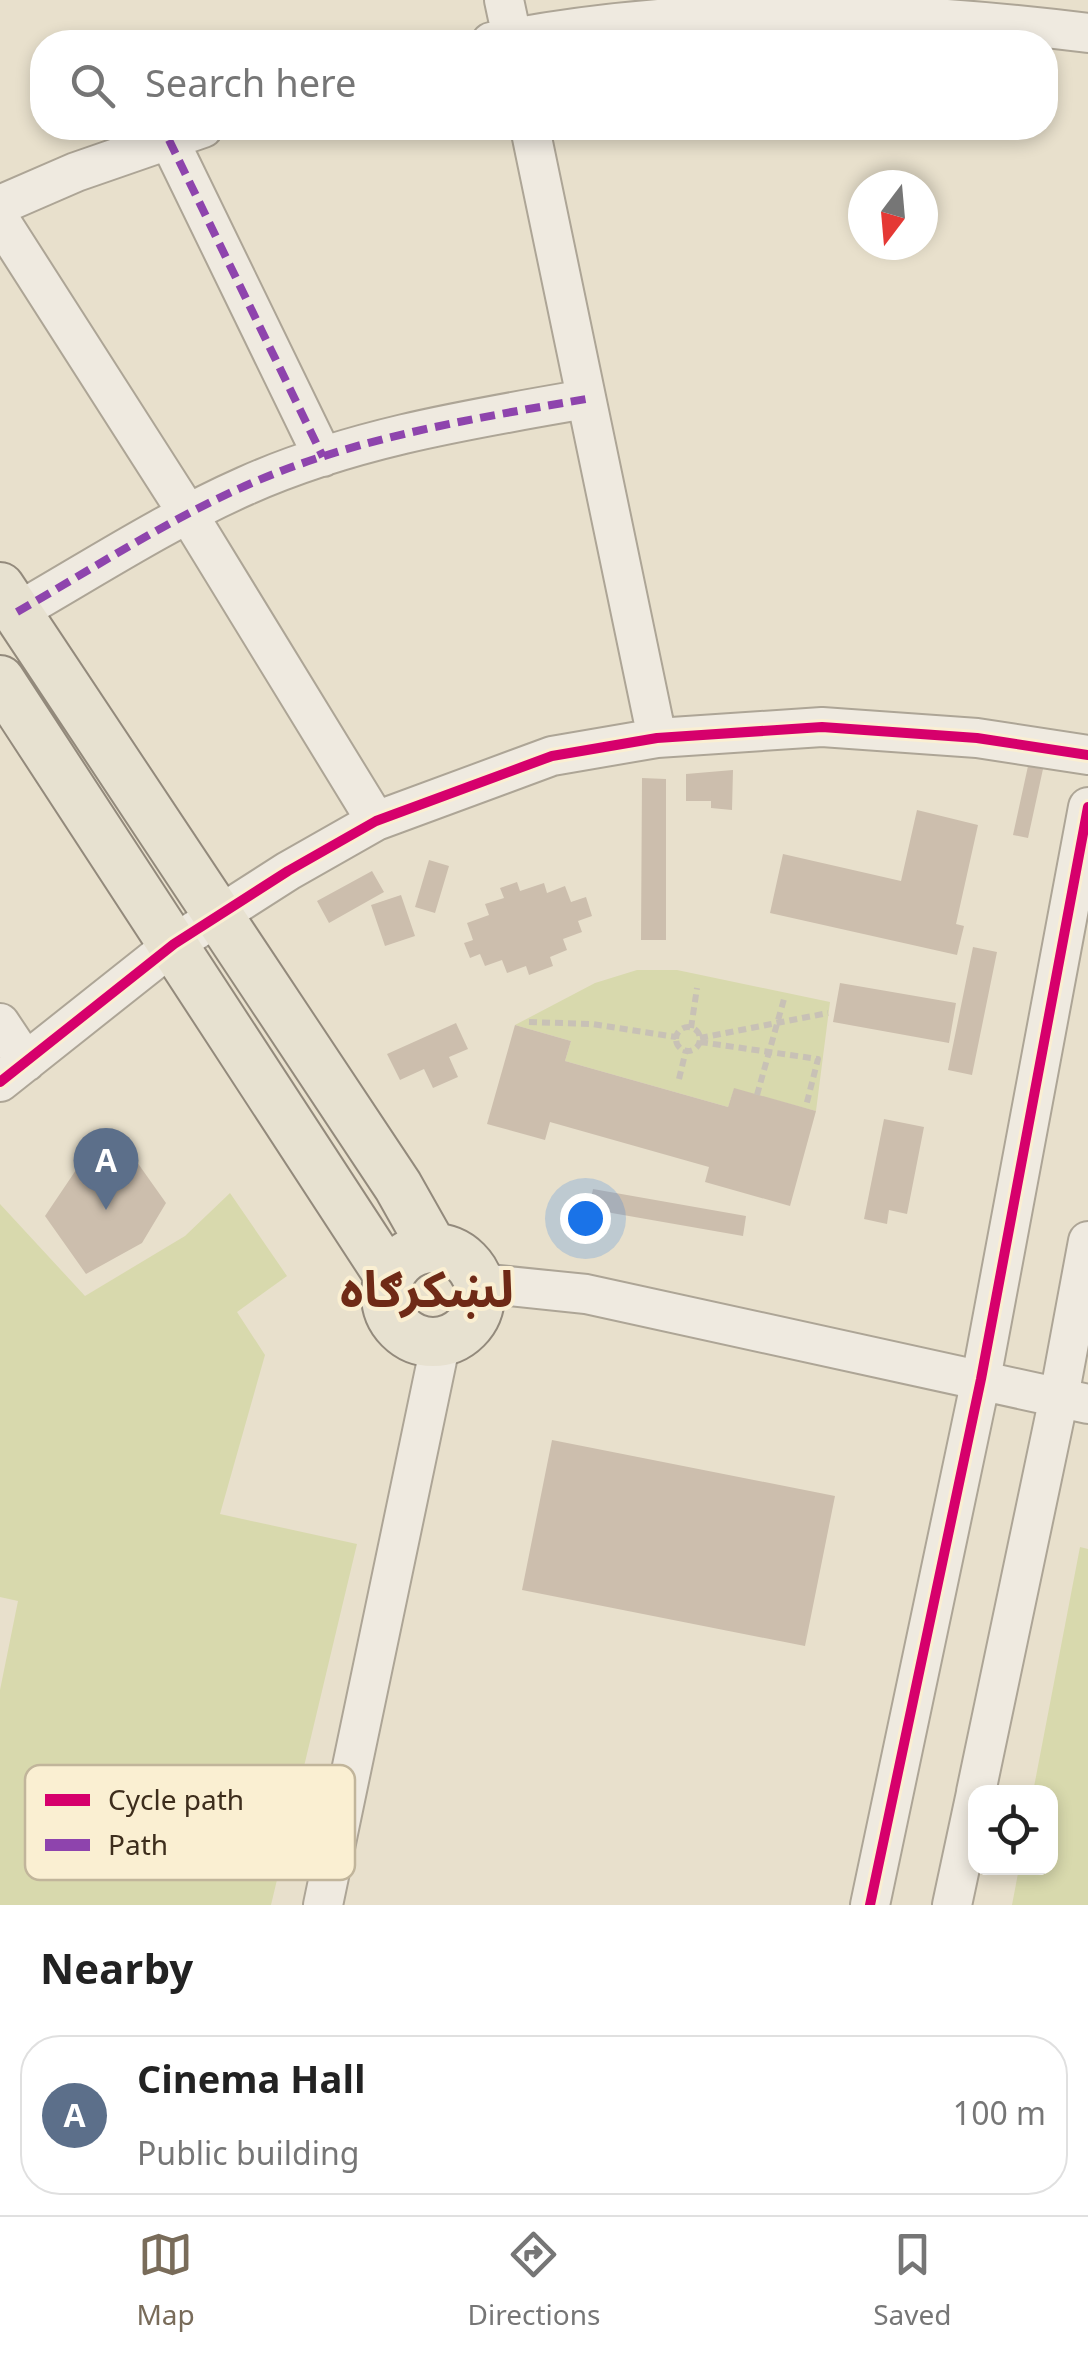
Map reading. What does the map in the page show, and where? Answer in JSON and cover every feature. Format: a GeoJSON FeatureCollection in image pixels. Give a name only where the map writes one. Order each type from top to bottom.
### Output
{"type":"FeatureCollection","features":[{"type":"Feature","properties":{"kind":"main road"},"geometry":{"type":"LineString","coordinates":[[8,600],[398,1186],[433,1248]]}},
{"type":"Feature","properties":{"kind":"main road"},"geometry":{"type":"LineString","coordinates":[[0,680],[389,1276]]}},
{"type":"Feature","properties":{"kind":"main road"},"geometry":{"type":"LineString","coordinates":[[433,1248],[458,1255],[479,1282],[478,1308],[470,1324],[457,1336],[441,1342],[414,1339],[394,1323],[386,1298],[389,1276],[408,1255],[433,1248]]}},
{"type":"Feature","properties":{"kind":"street"},"geometry":{"type":"LineString","coordinates":[[504,0],[505,30]]}},
{"type":"Feature","properties":{"kind":"street"},"geometry":{"type":"LineString","coordinates":[[596,30],[736,13],[871,13],[1088,33]]}},
{"type":"Feature","properties":{"kind":"street"},"geometry":{"type":"LineString","coordinates":[[0,205],[76,172],[169,140]]}},
{"type":"Feature","properties":{"kind":"street"},"geometry":{"type":"LineString","coordinates":[[189,140],[323,457]]}},
{"type":"Feature","properties":{"kind":"street"},"geometry":{"type":"LineString","coordinates":[[532,140],[657,738]]}},
{"type":"Feature","properties":{"kind":"street"},"geometry":{"type":"LineString","coordinates":[[0,220],[188,514],[376,821]]}},
{"type":"Feature","properties":{"kind":"street"},"geometry":{"type":"LineString","coordinates":[[8,600],[246,485],[323,457],[452,422],[586,399]]}},
{"type":"Feature","properties":{"kind":"street"},"geometry":{"type":"LineString","coordinates":[[0,1023],[13,1072],[174,944],[288,871],[376,821],[552,756],[657,738],[822,727],[977,738],[1088,754]]}},
{"type":"Feature","properties":{"kind":"street"},"geometry":{"type":"LineString","coordinates":[[870,1905],[980,1378],[1088,807]]}},
{"type":"Feature","properties":{"kind":"street"},"geometry":{"type":"LineString","coordinates":[[978,1785],[1073,1401],[1088,1241]]}},
{"type":"Feature","properties":{"kind":"street"},"geometry":{"type":"LineString","coordinates":[[479,1282],[586,1294],[1073,1401]]}},
{"type":"Feature","properties":{"kind":"street"},"geometry":{"type":"LineString","coordinates":[[352,1765],[441,1342]]}},
{"type":"Feature","properties":{"kind":"street"},"geometry":{"type":"LineString","coordinates":[[952,1905],[968,1830]]}},
{"type":"Feature","properties":{"kind":"street"},"geometry":{"type":"LineString","coordinates":[[323,1905],[328,1880]]}},
{"type":"Feature","properties":{"kind":"path"},"geometry":{"type":"LineString","coordinates":[[691,1028],[697,988]]}},
{"type":"Feature","properties":{"kind":"path"},"geometry":{"type":"LineString","coordinates":[[757,1094],[784,999]]}},
{"type":"Feature","properties":{"kind":"path"},"geometry":{"type":"LineString","coordinates":[[700,1040],[691,1028],[682,1028],[676,1037],[678,1045],[686,1050],[695,1048],[700,1040],[828,1013]]}},
{"type":"Feature","properties":{"kind":"path"},"geometry":{"type":"LineString","coordinates":[[528,1022],[592,1024],[676,1037]]}},
{"type":"Feature","properties":{"kind":"path"},"geometry":{"type":"LineString","coordinates":[[700,1040],[818,1059],[806,1106]]}},
{"type":"Feature","properties":{"kind":"path"},"geometry":{"type":"LineString","coordinates":[[679,1079],[686,1050]]}},
{"type":"Feature","properties":{"kind":"green space"},"geometry":{"type":"Polygon","coordinates":[[[637,970],[677,970],[830,1002],[816,1111],[734,1089],[728,1107],[565,1061],[571,1041],[515,1025],[595,983],[637,970]]]}},
{"type":"Feature","properties":{"kind":"green space"},"geometry":{"type":"Polygon","coordinates":[[[230,1193],[287,1276],[237,1312],[265,1355],[220,1514],[357,1544],[304,1765],[25,1765],[25,1880],[277,1880],[271,1905],[0,1905],[0,1690],[18,1601],[0,1597],[0,1204],[85,1296],[185,1236],[230,1193]]]}},
{"type":"Feature","properties":{"kind":"green space"},"geometry":{"type":"Polygon","coordinates":[[[1080,1547],[1088,1549],[1088,1905],[1012,1905],[1018,1875],[1058,1875],[1058,1785],[1034,1785],[1080,1547]]]}},
{"type":"Feature","properties":{"kind":"building"},"geometry":{"type":"Polygon","coordinates":[[[1028,766],[1043,769],[1028,838],[1013,835],[1028,766]]]}},
{"type":"Feature","properties":{"kind":"building"},"geometry":{"type":"Polygon","coordinates":[[[733,770],[732,810],[711,808],[711,801],[686,801],[686,774],[733,770]]]}},
{"type":"Feature","properties":{"kind":"building"},"geometry":{"type":"Polygon","coordinates":[[[642,778],[666,779],[666,940],[641,940],[642,778]]]}},
{"type":"Feature","properties":{"kind":"building"},"geometry":{"type":"Polygon","coordinates":[[[917,810],[978,825],[956,924],[964,926],[957,955],[770,913],[783,854],[901,881],[917,810]]]}},
{"type":"Feature","properties":{"kind":"building"},"geometry":{"type":"Polygon","coordinates":[[[429,860],[449,866],[435,913],[415,907],[429,860]]]}},
{"type":"Feature","properties":{"kind":"building"},"geometry":{"type":"Polygon","coordinates":[[[372,871],[384,892],[329,923],[317,901],[372,871]]]}},
{"type":"Feature","properties":{"kind":"building"},"geometry":{"type":"Polygon","coordinates":[[[517,882],[520,891],[544,883],[547,893],[565,886],[571,902],[586,897],[592,916],[578,921],[582,932],[563,939],[567,950],[550,957],[553,966],[529,975],[526,966],[507,973],[502,960],[485,966],[480,954],[470,958],[464,943],[473,940],[467,923],[489,915],[485,904],[504,898],[500,888],[517,882]]]}},
{"type":"Feature","properties":{"kind":"building"},"geometry":{"type":"Polygon","coordinates":[[[401,895],[415,936],[385,946],[371,905],[401,895]]]}},
{"type":"Feature","properties":{"kind":"building"},"geometry":{"type":"Polygon","coordinates":[[[973,947],[997,952],[972,1075],[948,1070],[973,947]]]}},
{"type":"Feature","properties":{"kind":"building"},"geometry":{"type":"Polygon","coordinates":[[[840,983],[956,1003],[949,1043],[833,1022],[840,983]]]}},
{"type":"Feature","properties":{"kind":"building"},"geometry":{"type":"Polygon","coordinates":[[[456,1023],[468,1049],[449,1057],[458,1077],[433,1088],[424,1069],[400,1080],[387,1054],[456,1023]]]}},
{"type":"Feature","properties":{"kind":"building"},"geometry":{"type":"Polygon","coordinates":[[[515,1025],[571,1041],[565,1061],[728,1107],[734,1088],[816,1111],[790,1206],[705,1182],[709,1167],[550,1122],[545,1140],[487,1124],[515,1025]]]}},
{"type":"Feature","properties":{"kind":"building"},"geometry":{"type":"Polygon","coordinates":[[[884,1119],[924,1127],[907,1214],[889,1210],[887,1224],[864,1219],[884,1119]]]}},
{"type":"Feature","properties":{"kind":"building"},"geometry":{"type":"Polygon","coordinates":[[[127,1148],[166,1203],[142,1243],[86,1274],[45,1216],[76,1170],[127,1148]]]}},
{"type":"Feature","properties":{"kind":"building"},"geometry":{"type":"Polygon","coordinates":[[[593,1189],[746,1216],[743,1236],[589,1209],[593,1189]]]}},
{"type":"Feature","properties":{"kind":"building"},"geometry":{"type":"Polygon","coordinates":[[[552,1440],[835,1496],[805,1646],[522,1590],[552,1440]]]}},
{"type":"Feature","properties":{"kind":"marked path"},"geometry":{"type":"LineString","coordinates":[[169,140],[323,457]]}},
{"type":"Feature","properties":{"kind":"marked path"},"geometry":{"type":"LineString","coordinates":[[17,612],[187,514],[286,469],[413,432],[586,399]]}},
{"type":"Feature","properties":{"kind":"cycle path"},"geometry":{"type":"LineString","coordinates":[[0,1082],[174,944],[288,871],[376,821],[552,756],[657,738],[822,727],[977,738],[1088,755]]}},
{"type":"Feature","properties":{"kind":"cycle path"},"geometry":{"type":"LineString","coordinates":[[870,1905],[981,1379],[1088,807]]}},
{"type":"Feature","properties":{"kind":"place","name":"Cinema Hall"},"geometry":{"type":"Point","coordinates":[106,1210]}},
{"type":"Feature","properties":{"kind":"district","name":"لښکرګاه"},"geometry":{"type":"Point","coordinates":[427,1289]}}]}
